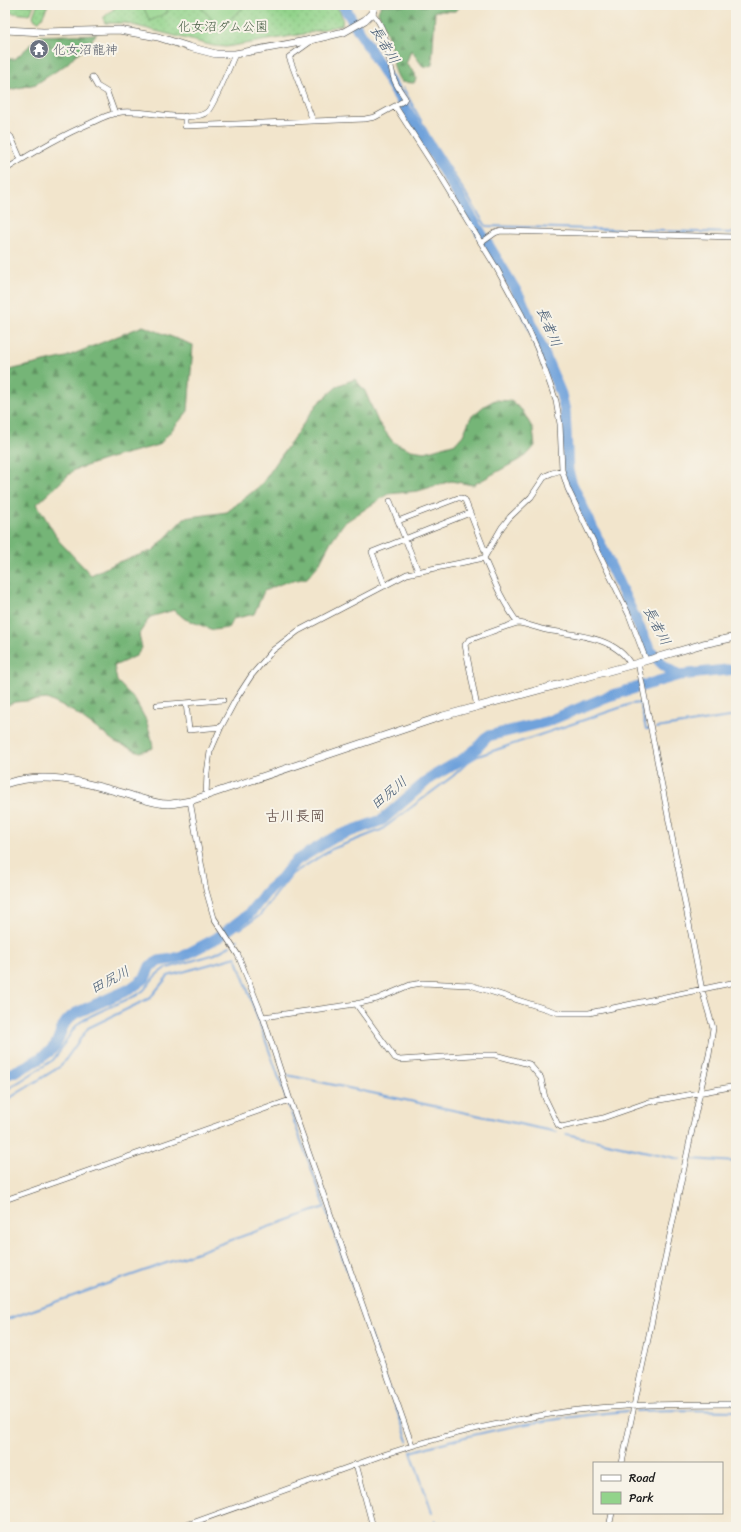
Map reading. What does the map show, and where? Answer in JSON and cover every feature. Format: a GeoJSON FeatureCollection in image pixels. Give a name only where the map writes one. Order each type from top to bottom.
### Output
{"type":"FeatureCollection","features":[{"type":"Feature","properties":{"kind":"street"},"geometry":{"type":"LineString","coordinates":[[5,30],[43,32],[119,30],[158,37],[216,54],[236,54],[312,40],[344,32],[365,20],[372,13],[375,5]]}},
{"type":"Feature","properties":{"kind":"street"},"geometry":{"type":"LineString","coordinates":[[185,116],[185,126],[370,118],[399,104],[405,98],[394,79],[388,48],[382,28],[378,19],[372,13]]}},
{"type":"Feature","properties":{"kind":"street"},"geometry":{"type":"LineString","coordinates":[[312,40],[289,57],[313,121]]}},
{"type":"Feature","properties":{"kind":"street"},"geometry":{"type":"LineString","coordinates":[[5,170],[65,134],[114,114],[123,112],[185,116],[207,112],[236,54]]}},
{"type":"Feature","properties":{"kind":"street"},"geometry":{"type":"LineString","coordinates":[[92,77],[97,86],[107,92],[114,114]]}},
{"type":"Feature","properties":{"kind":"street"},"geometry":{"type":"LineString","coordinates":[[399,104],[484,240],[537,348],[554,395],[559,414],[562,470],[575,502],[629,615],[648,659]]}},
{"type":"Feature","properties":{"kind":"street"},"geometry":{"type":"LineString","coordinates":[[5,132],[11,137],[21,160]]}},
{"type":"Feature","properties":{"kind":"street"},"geometry":{"type":"LineString","coordinates":[[484,240],[501,231],[736,237]]}},
{"type":"Feature","properties":{"kind":"street"},"geometry":{"type":"LineString","coordinates":[[206,797],[210,752],[221,727],[236,699],[251,676],[273,650],[298,631],[407,574],[485,556],[502,527],[531,497],[545,476],[562,470]]}},
{"type":"Feature","properties":{"kind":"street"},"geometry":{"type":"LineString","coordinates":[[398,521],[458,498],[465,500],[495,583],[510,612],[518,623]]}},
{"type":"Feature","properties":{"kind":"street"},"geometry":{"type":"LineString","coordinates":[[390,501],[418,571]]}},
{"type":"Feature","properties":{"kind":"street"},"geometry":{"type":"LineString","coordinates":[[385,586],[372,552],[470,513]]}},
{"type":"Feature","properties":{"kind":"street"},"geometry":{"type":"LineString","coordinates":[[477,707],[465,645],[469,640],[518,623],[599,640],[613,646],[635,664],[642,678],[646,695],[702,990],[713,1028],[709,1055],[622,1462]]}},
{"type":"Feature","properties":{"kind":"street"},"geometry":{"type":"LineString","coordinates":[[5,784],[38,778],[61,779],[88,783],[152,802],[168,804],[190,801],[206,797],[410,726],[635,664],[648,659],[736,636]]}},
{"type":"Feature","properties":{"kind":"street"},"geometry":{"type":"LineString","coordinates":[[157,705],[223,700]]}},
{"type":"Feature","properties":{"kind":"street"},"geometry":{"type":"LineString","coordinates":[[186,703],[189,730],[221,727]]}},
{"type":"Feature","properties":{"kind":"street"},"geometry":{"type":"LineString","coordinates":[[190,801],[206,890],[214,918],[238,954],[263,1018],[290,1100],[412,1445]]}},
{"type":"Feature","properties":{"kind":"street"},"geometry":{"type":"LineString","coordinates":[[263,1018],[356,1004],[377,998],[410,984],[422,983],[461,984],[559,1013],[589,1014],[736,982]]}},
{"type":"Feature","properties":{"kind":"street"},"geometry":{"type":"LineString","coordinates":[[356,1004],[395,1058],[400,1060],[495,1055],[529,1064],[541,1078],[545,1098],[558,1125],[561,1127],[603,1118],[649,1102],[736,1086]]}},
{"type":"Feature","properties":{"kind":"street"},"geometry":{"type":"LineString","coordinates":[[5,1200],[290,1100]]}},
{"type":"Feature","properties":{"kind":"street"},"geometry":{"type":"LineString","coordinates":[[181,1527],[412,1445],[472,1429],[564,1412],[634,1406],[736,1404]]}},
{"type":"Feature","properties":{"kind":"street"},"geometry":{"type":"LineString","coordinates":[[356,1464],[373,1527]]}},
{"type":"Feature","properties":{"kind":"street"},"geometry":{"type":"LineString","coordinates":[[609,1527],[612,1514]]}},
{"type":"Feature","properties":{"kind":"green space"},"geometry":{"type":"Polygon","coordinates":[[[5,5],[34,5],[30,15],[5,12],[5,5]]]}},
{"type":"Feature","properties":{"kind":"green space"},"geometry":{"type":"Polygon","coordinates":[[[37,5],[48,5],[39,21],[35,20],[33,16],[37,5]]]}},
{"type":"Feature","properties":{"kind":"green space","name":"化女沼ダム公園"},"geometry":{"type":"Polygon","coordinates":[[[118,5],[335,5],[341,14],[342,25],[304,34],[226,47],[214,46],[125,23],[105,23],[103,18],[118,5]]]}},
{"type":"Feature","properties":{"kind":"green space"},"geometry":{"type":"Polygon","coordinates":[[[142,5],[164,5],[168,12],[150,21],[142,5]]]}},
{"type":"Feature","properties":{"kind":"green space"},"geometry":{"type":"Polygon","coordinates":[[[199,5],[246,5],[220,28],[199,5]]]}},
{"type":"Feature","properties":{"kind":"green space"},"geometry":{"type":"Polygon","coordinates":[[[381,5],[462,5],[455,11],[435,11],[432,65],[424,68],[411,50],[406,64],[415,73],[416,79],[414,83],[401,82],[396,73],[390,44],[378,12],[381,5]]]}},
{"type":"Feature","properties":{"kind":"green space"},"geometry":{"type":"Polygon","coordinates":[[[97,34],[92,39],[92,47],[76,54],[67,64],[36,84],[5,91],[5,59],[15,59],[40,36],[97,34]]]}},
{"type":"Feature","properties":{"kind":"green space"},"geometry":{"type":"Polygon","coordinates":[[[143,326],[193,345],[188,411],[159,445],[110,458],[74,470],[37,504],[59,541],[91,575],[116,563],[154,550],[184,518],[227,512],[261,485],[317,404],[339,385],[355,379],[365,391],[378,422],[393,442],[411,450],[425,452],[456,443],[463,435],[471,417],[484,406],[495,400],[511,401],[522,410],[533,429],[535,446],[526,456],[473,485],[451,481],[418,491],[388,494],[344,523],[331,541],[319,564],[307,578],[283,583],[264,591],[254,614],[233,619],[228,628],[213,630],[185,619],[174,610],[150,617],[139,634],[142,648],[136,656],[114,666],[117,681],[135,700],[146,720],[151,736],[153,748],[140,752],[115,742],[74,712],[47,699],[15,702],[5,706],[5,371],[66,357],[143,326]]]}},
{"type":"Feature","properties":{"kind":"waterway","name":"長者川"},"geometry":{"type":"LineString","coordinates":[[343,5],[521,299],[561,394],[565,411],[568,471],[572,484],[650,650],[663,665],[679,675]]}},
{"type":"Feature","properties":{"kind":"waterway"},"geometry":{"type":"LineString","coordinates":[[403,88],[430,137],[486,226],[734,233]]}},
{"type":"Feature","properties":{"kind":"waterway","name":"田尻川"},"geometry":{"type":"LineString","coordinates":[[5,1075],[33,1062],[53,1048],[65,1023],[76,1013],[130,989],[145,978],[150,966],[159,961],[185,955],[217,938],[249,914],[267,891],[281,879],[297,860],[335,837],[382,820],[430,778],[463,759],[475,750],[488,736],[546,722],[609,696],[679,675],[736,669]]}},
{"type":"Feature","properties":{"kind":"waterway"},"geometry":{"type":"LineString","coordinates":[[240,929],[259,916],[292,874],[332,849],[381,830],[453,776],[468,762],[478,756],[631,704],[640,703],[646,729],[649,729]]}},
{"type":"Feature","properties":{"kind":"waterway"},"geometry":{"type":"LineString","coordinates":[[656,728],[736,716]]}},
{"type":"Feature","properties":{"kind":"waterway"},"geometry":{"type":"LineString","coordinates":[[5,1091],[53,1060],[74,1028],[83,1020],[137,995],[144,990],[156,975],[164,969],[215,954],[230,946]]}},
{"type":"Feature","properties":{"kind":"waterway"},"geometry":{"type":"LineString","coordinates":[[5,1101],[61,1066],[88,1028],[150,998],[168,976],[236,957],[286,1098]]}},
{"type":"Feature","properties":{"kind":"waterway"},"geometry":{"type":"LineString","coordinates":[[287,1075],[557,1132]]}},
{"type":"Feature","properties":{"kind":"waterway"},"geometry":{"type":"LineString","coordinates":[[288,1105],[325,1206]]}},
{"type":"Feature","properties":{"kind":"waterway"},"geometry":{"type":"LineString","coordinates":[[566,1134],[680,1159]]}},
{"type":"Feature","properties":{"kind":"waterway"},"geometry":{"type":"LineString","coordinates":[[692,1159],[736,1162]]}},
{"type":"Feature","properties":{"kind":"waterway"},"geometry":{"type":"LineString","coordinates":[[5,1320],[325,1207]]}},
{"type":"Feature","properties":{"kind":"waterway"},"geometry":{"type":"LineString","coordinates":[[326,1210],[364,1320]]}},
{"type":"Feature","properties":{"kind":"waterway"},"geometry":{"type":"LineString","coordinates":[[368,1330],[408,1441]]}},
{"type":"Feature","properties":{"kind":"waterway"},"geometry":{"type":"LineString","coordinates":[[432,1512],[411,1452],[491,1431],[573,1417],[628,1411]]}},
{"type":"Feature","properties":{"kind":"waterway"},"geometry":{"type":"LineString","coordinates":[[636,1411],[736,1411]]}},
{"type":"Feature","properties":{"kind":"waterway"},"geometry":{"type":"LineString","coordinates":[[435,1520],[439,1527]]}},
{"type":"Feature","properties":{"kind":"place","name":"化女沼龍神"},"geometry":{"type":"Point","coordinates":[39,49]}},
{"type":"Feature","properties":{"kind":"district","name":"古川長岡"},"geometry":{"type":"Point","coordinates":[295,816]}}]}
